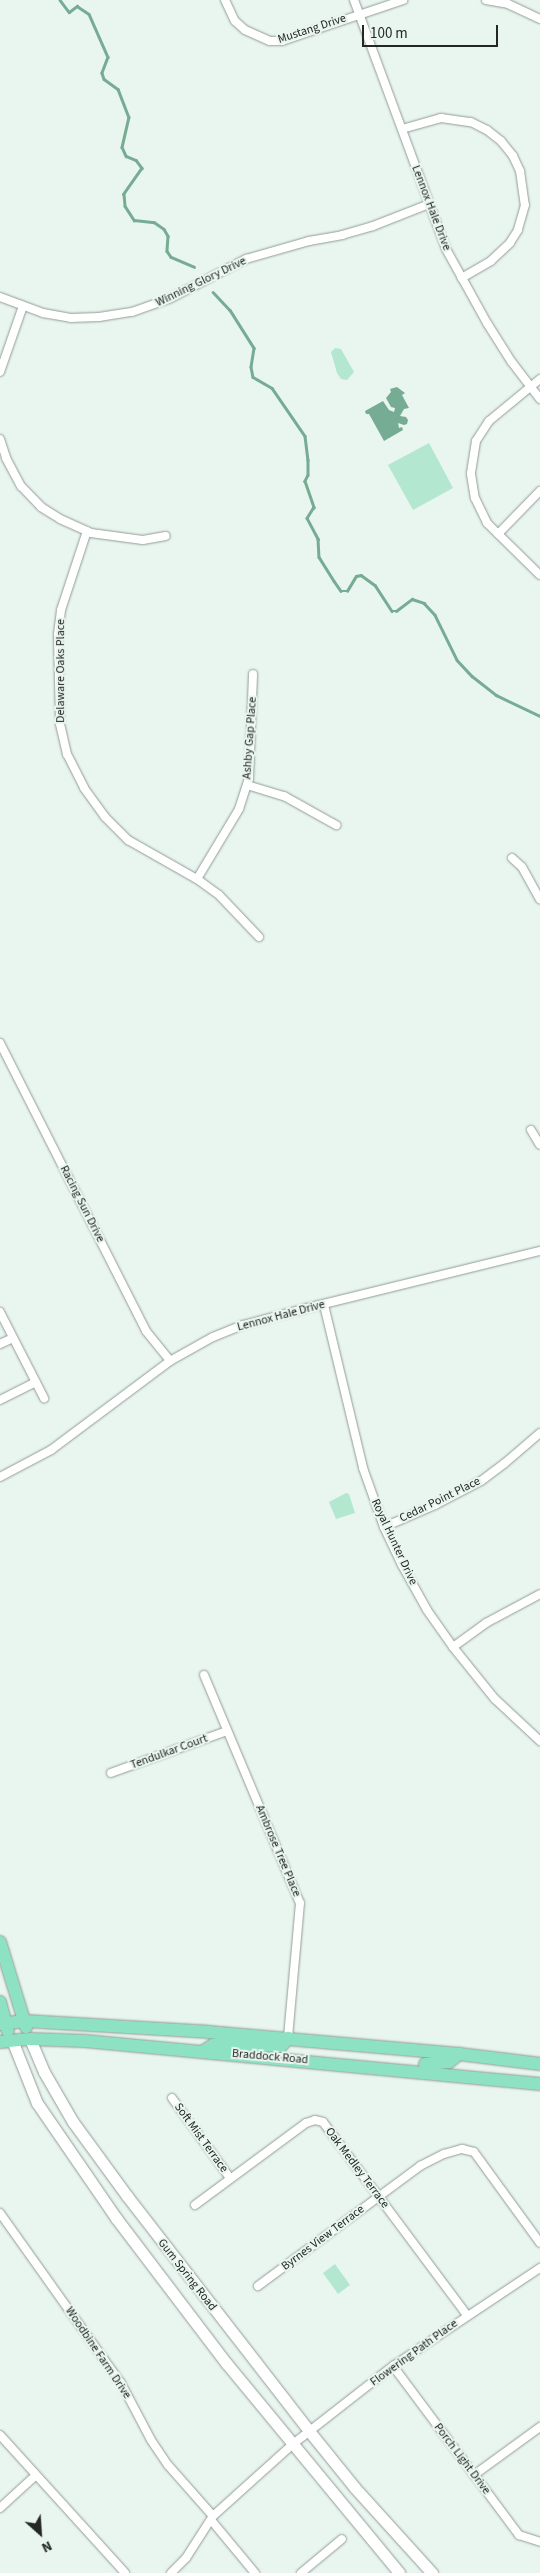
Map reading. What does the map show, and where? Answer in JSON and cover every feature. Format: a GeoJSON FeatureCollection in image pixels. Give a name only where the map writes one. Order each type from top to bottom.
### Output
{"type":"FeatureCollection","features":[{"type":"Feature","properties":{"kind":"main road","name":"Gum Spring Road"},"geometry":{"type":"LineString","coordinates":[[0,1942],[30,2039],[44,2072],[73,2122],[127,2196],[309,2431],[355,2488],[432,2573]]}},
{"type":"Feature","properties":{"kind":"main road","name":"Gum Spring Road"},"geometry":{"type":"LineString","coordinates":[[0,2002],[6,2041],[50,2124],[189,2317],[399,2573]]}},
{"type":"Feature","properties":{"kind":"main road","name":"Braddock Road"},"geometry":{"type":"LineString","coordinates":[[3,2024],[24,2021],[288,2038],[459,2054],[540,2064]]}},
{"type":"Feature","properties":{"kind":"main road"},"geometry":{"type":"LineString","coordinates":[[203,2051],[213,2044],[281,2046],[288,2038]]}},
{"type":"Feature","properties":{"kind":"main road","name":"Braddock Road"},"geometry":{"type":"LineString","coordinates":[[6,2041],[30,2039],[85,2041],[370,2066],[540,2084]]}},
{"type":"Feature","properties":{"kind":"main road"},"geometry":{"type":"LineString","coordinates":[[370,2066],[383,2059],[440,2065],[450,2062],[459,2054]]}},
{"type":"Feature","properties":{"kind":"street","name":"Mustang Drive"},"geometry":{"type":"LineString","coordinates":[[225,0],[235,21],[245,30],[270,41],[282,41],[358,13],[403,0]]}},
{"type":"Feature","properties":{"kind":"street","name":"Lennox Hale Drive"},"geometry":{"type":"LineString","coordinates":[[354,0],[446,249],[492,331],[540,399]]}},
{"type":"Feature","properties":{"kind":"street"},"geometry":{"type":"LineString","coordinates":[[486,0],[508,4],[540,19]]}},
{"type":"Feature","properties":{"kind":"street"},"geometry":{"type":"LineString","coordinates":[[402,129],[441,118],[471,122],[487,130],[501,141],[513,156],[520,171],[525,205],[518,230],[510,243],[492,261],[461,278]]}},
{"type":"Feature","properties":{"kind":"street","name":"Winning Glory Drive"},"geometry":{"type":"LineString","coordinates":[[0,297],[23,306],[71,318],[99,317],[132,312],[171,298],[246,260],[308,241],[342,235],[373,226],[429,204]]}},
{"type":"Feature","properties":{"kind":"street"},"geometry":{"type":"LineString","coordinates":[[0,372],[23,306]]}},
{"type":"Feature","properties":{"kind":"street"},"geometry":{"type":"LineString","coordinates":[[540,379],[489,421],[475,447],[472,487],[487,523],[540,575]]}},
{"type":"Feature","properties":{"kind":"street"},"geometry":{"type":"LineString","coordinates":[[0,439],[6,458],[20,486],[41,507],[60,519],[87,531],[143,540],[166,536]]}},
{"type":"Feature","properties":{"kind":"street"},"geometry":{"type":"LineString","coordinates":[[498,534],[540,490]]}},
{"type":"Feature","properties":{"kind":"street","name":"Delaware Oaks Place"},"geometry":{"type":"LineString","coordinates":[[87,531],[61,610],[58,635],[60,724],[67,754],[84,788],[100,810],[128,840],[197,879],[233,908],[259,937]]}},
{"type":"Feature","properties":{"kind":"street","name":"Ashby Gap Place"},"geometry":{"type":"LineString","coordinates":[[197,879],[229,828],[239,808],[247,785],[252,746],[253,674]]}},
{"type":"Feature","properties":{"kind":"street"},"geometry":{"type":"LineString","coordinates":[[247,785],[284,796],[336,825]]}},
{"type":"Feature","properties":{"kind":"street"},"geometry":{"type":"LineString","coordinates":[[512,858],[522,868],[540,899]]}},
{"type":"Feature","properties":{"kind":"street","name":"Racing Sun Drive"},"geometry":{"type":"LineString","coordinates":[[0,1043],[146,1331],[170,1361]]}},
{"type":"Feature","properties":{"kind":"street"},"geometry":{"type":"LineString","coordinates":[[531,1130],[540,1145]]}},
{"type":"Feature","properties":{"kind":"street","name":"Lennox Hale Drive"},"geometry":{"type":"LineString","coordinates":[[0,1478],[51,1450],[170,1361],[213,1338],[243,1325],[540,1252]]}},
{"type":"Feature","properties":{"kind":"street","name":"Royal Hunter Drive"},"geometry":{"type":"LineString","coordinates":[[324,1304],[357,1447],[384,1527],[427,1610],[453,1647],[495,1699],[540,1741]]}},
{"type":"Feature","properties":{"kind":"street"},"geometry":{"type":"LineString","coordinates":[[0,1312],[44,1398]]}},
{"type":"Feature","properties":{"kind":"street"},"geometry":{"type":"LineString","coordinates":[[0,1344],[13,1338]]}},
{"type":"Feature","properties":{"kind":"street"},"geometry":{"type":"LineString","coordinates":[[0,1400],[36,1382]]}},
{"type":"Feature","properties":{"kind":"street","name":"Cedar Point Place"},"geometry":{"type":"LineString","coordinates":[[384,1527],[450,1498],[481,1481],[505,1464],[540,1433]]}},
{"type":"Feature","properties":{"kind":"street"},"geometry":{"type":"LineString","coordinates":[[453,1647],[486,1623],[540,1594]]}},
{"type":"Feature","properties":{"kind":"street","name":"Ambrose Tree Place"},"geometry":{"type":"LineString","coordinates":[[204,1675],[300,1903],[288,2038]]}},
{"type":"Feature","properties":{"kind":"street","name":"Tendulkar Court"},"geometry":{"type":"LineString","coordinates":[[111,1773],[227,1731]]}},
{"type":"Feature","properties":{"kind":"street","name":"Soft Mist Terrace"},"geometry":{"type":"LineString","coordinates":[[172,2098],[230,2178]]}},
{"type":"Feature","properties":{"kind":"street","name":"Oak Medley Terrace"},"geometry":{"type":"LineString","coordinates":[[195,2205],[306,2123],[315,2120],[323,2122],[467,2315]]}},
{"type":"Feature","properties":{"kind":"street","name":"Byrnes View Terrace"},"geometry":{"type":"LineString","coordinates":[[258,2286],[420,2166],[444,2154],[462,2149],[474,2152],[540,2243]]}},
{"type":"Feature","properties":{"kind":"street","name":"Woodbine Farm Drive"},"geometry":{"type":"LineString","coordinates":[[0,2213],[121,2383],[151,2440],[168,2465],[255,2573]]}},
{"type":"Feature","properties":{"kind":"street","name":"Flowering Path Place"},"geometry":{"type":"LineString","coordinates":[[171,2573],[186,2558],[212,2518],[293,2444],[393,2366],[540,2268]]}},
{"type":"Feature","properties":{"kind":"street","name":"Porch Light Drive"},"geometry":{"type":"LineString","coordinates":[[393,2366],[519,2535],[540,2542]]}},
{"type":"Feature","properties":{"kind":"street"},"geometry":{"type":"LineString","coordinates":[[474,2475],[540,2427]]}},
{"type":"Feature","properties":{"kind":"street"},"geometry":{"type":"LineString","coordinates":[[0,2435],[126,2573]]}},
{"type":"Feature","properties":{"kind":"street"},"geometry":{"type":"LineString","coordinates":[[0,2508],[36,2476]]}},
{"type":"Feature","properties":{"kind":"street"},"geometry":{"type":"LineString","coordinates":[[301,2573],[342,2539]]}},
{"type":"Feature","properties":{"kind":"shaded area"},"geometry":{"type":"Polygon","coordinates":[[[335,348],[341,349],[354,372],[347,380],[341,379],[337,373],[331,352],[335,348]]]}},
{"type":"Feature","properties":{"kind":"shaded area"},"geometry":{"type":"Polygon","coordinates":[[[397,387],[405,393],[402,395],[409,408],[404,409],[400,416],[406,417],[408,420],[407,424],[404,425],[398,423],[399,428],[402,427],[403,430],[384,441],[369,414],[366,414],[365,411],[383,401],[389,410],[394,412],[395,408],[391,407],[386,398],[391,392],[390,389],[397,387]]]}},
{"type":"Feature","properties":{"kind":"shaded area"},"geometry":{"type":"Polygon","coordinates":[[[429,443],[453,488],[413,510],[388,465],[429,443]]]}},
{"type":"Feature","properties":{"kind":"shaded area"},"geometry":{"type":"Polygon","coordinates":[[[346,1493],[349,1494],[355,1513],[336,1519],[329,1502],[346,1493]]]}},
{"type":"Feature","properties":{"kind":"shaded area"},"geometry":{"type":"Polygon","coordinates":[[[335,2264],[350,2285],[338,2294],[323,2273],[335,2264]]]}},
{"type":"Feature","properties":{"kind":"waterway"},"geometry":{"type":"LineString","coordinates":[[60,0],[69,12],[77,6],[89,14],[108,57],[102,73],[104,79],[118,89],[129,117],[122,147],[126,156],[136,160],[142,168],[124,194],[125,206],[134,220],[154,222],[164,229],[168,236],[167,251],[171,257],[194,267]]}},
{"type":"Feature","properties":{"kind":"waterway"},"geometry":{"type":"LineString","coordinates":[[213,292],[230,310],[254,348],[251,367],[253,377],[272,388],[305,436],[308,460],[308,475],[305,481],[314,507],[307,518],[318,539],[319,557],[341,591],[347,591],[356,576],[361,575],[375,585],[392,611],[396,611],[412,599],[424,603],[435,615],[457,660],[472,676],[496,695],[540,716]]}}]}
